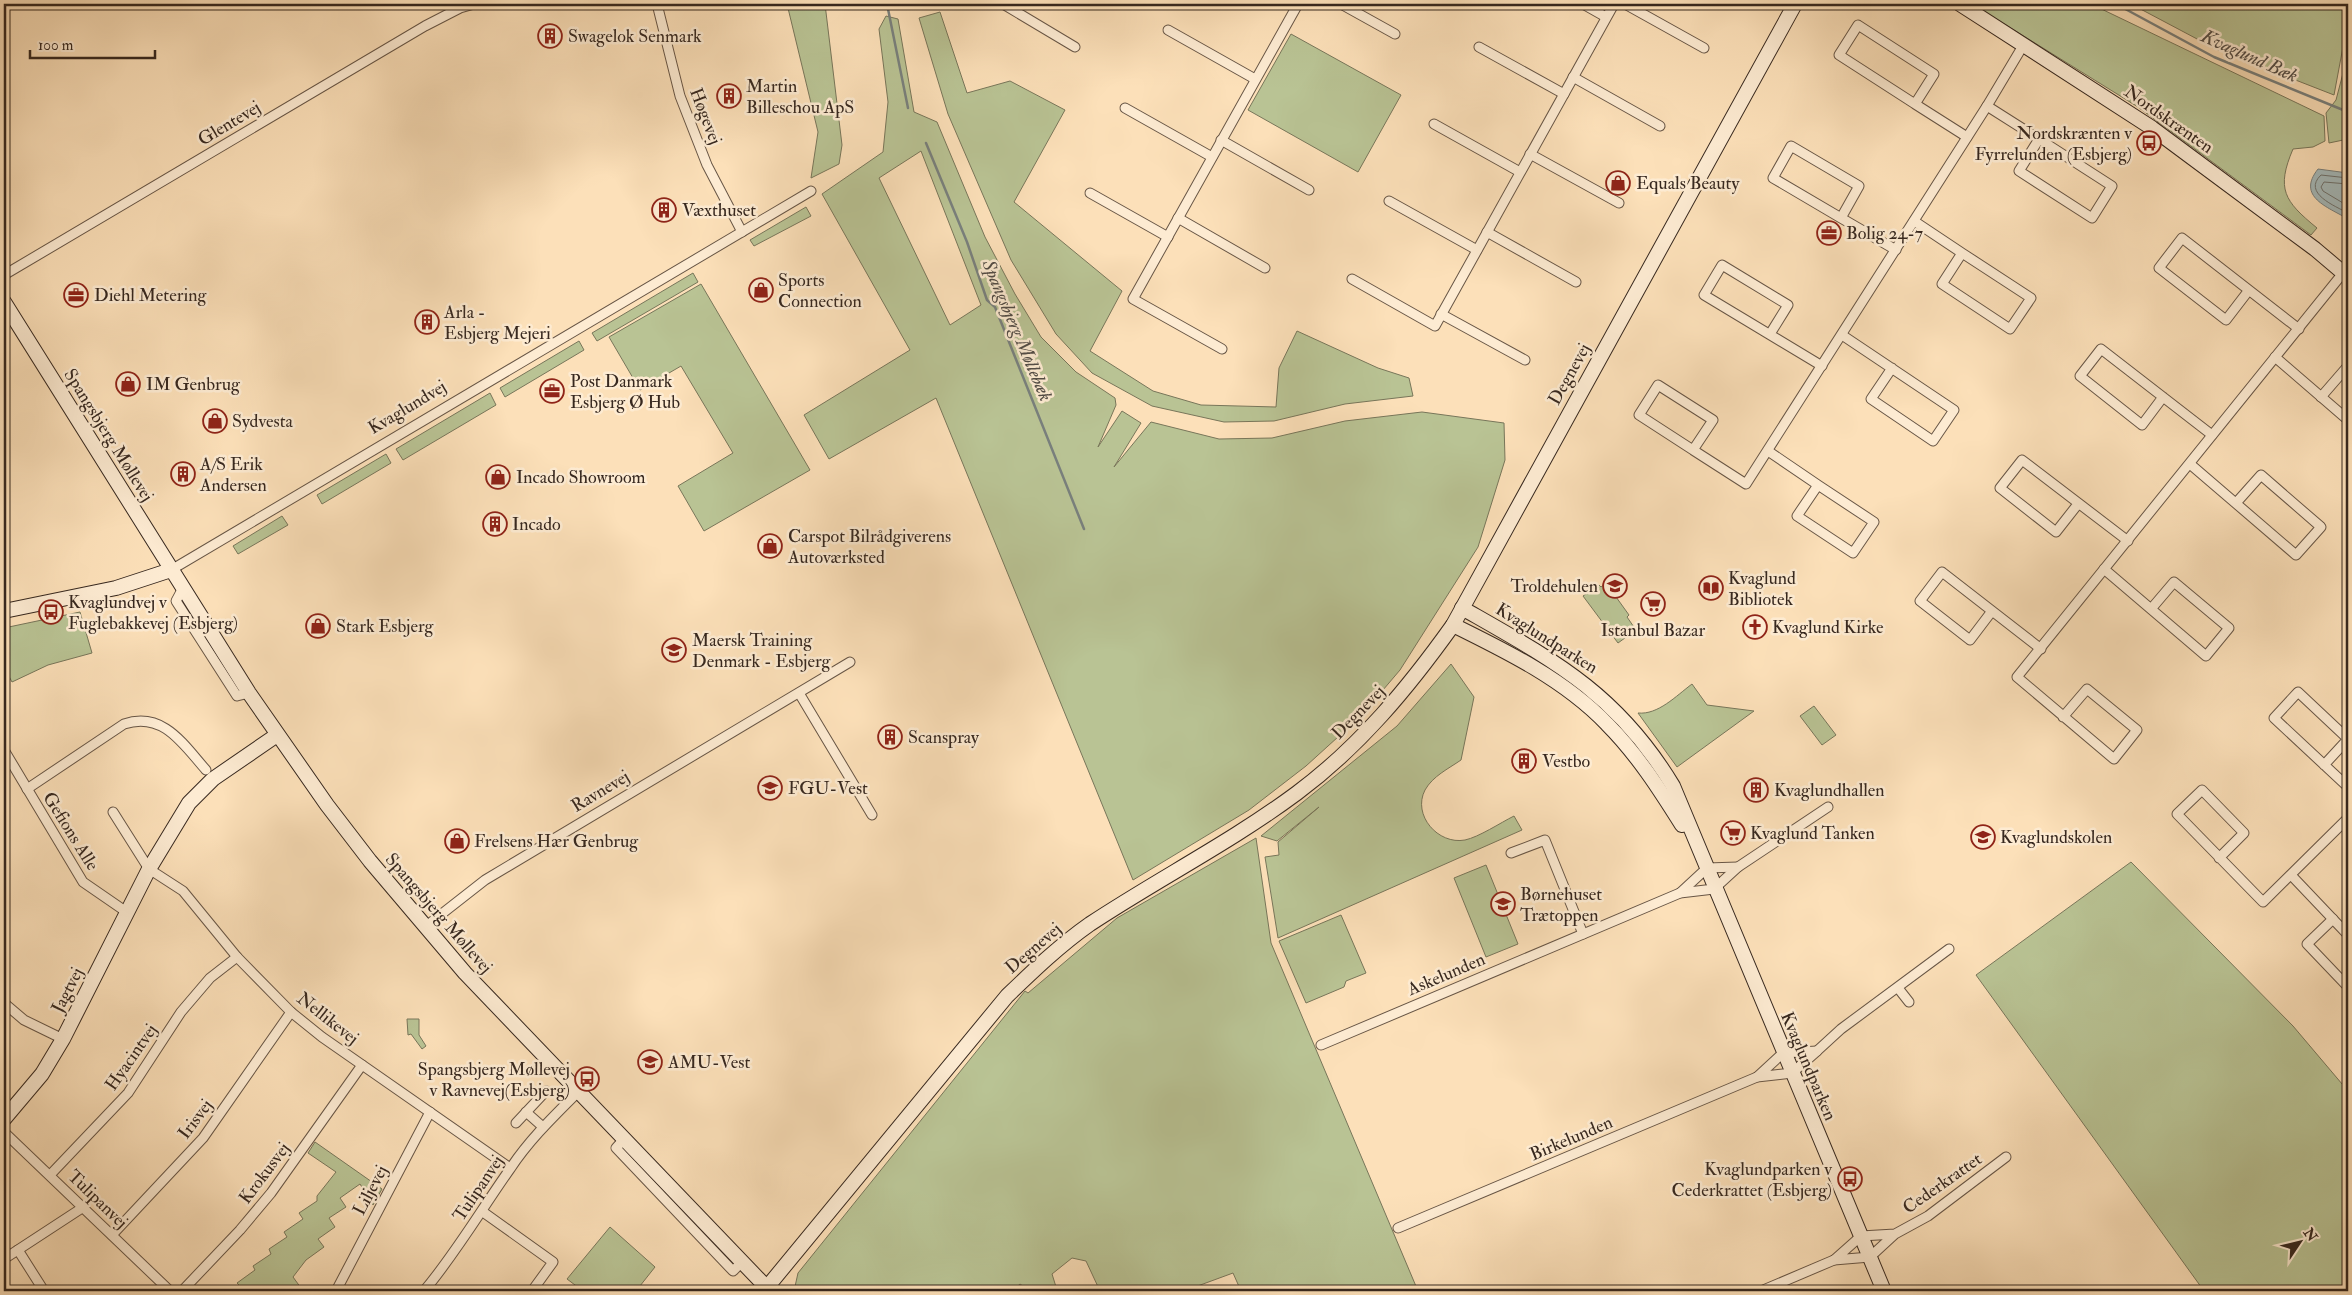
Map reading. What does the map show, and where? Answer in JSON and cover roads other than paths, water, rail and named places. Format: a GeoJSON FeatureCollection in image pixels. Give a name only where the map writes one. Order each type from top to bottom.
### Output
{"type":"FeatureCollection","features":[{"type":"Feature","properties":{"kind":"street","name":"Glentevej"},"geometry":{"type":"LineString","coordinates":[[4,275],[425,26],[460,8],[474,4]]}},
{"type":"Feature","properties":{"kind":"street","name":"Høgevej"},"geometry":{"type":"LineString","coordinates":[[657,4],[680,96],[707,165],[742,232]]}},
{"type":"Feature","properties":{"kind":"street"},"geometry":{"type":"LineString","coordinates":[[1003,4],[1075,47]]}},
{"type":"Feature","properties":{"kind":"street"},"geometry":{"type":"LineString","coordinates":[[1222,349],[1133,299],[1298,4]]}},
{"type":"Feature","properties":{"kind":"street"},"geometry":{"type":"LineString","coordinates":[[1341,4],[1395,34]]}},
{"type":"Feature","properties":{"kind":"street"},"geometry":{"type":"LineString","coordinates":[[1583,4],[1606,17]]}},
{"type":"Feature","properties":{"kind":"street"},"geometry":{"type":"LineString","coordinates":[[1352,280],[1435,326],[1614,4]]}},
{"type":"Feature","properties":{"kind":"street"},"geometry":{"type":"LineString","coordinates":[[1625,4],[1704,48]]}},
{"type":"Feature","properties":{"kind":"street","name":"Degnevej"},"geometry":{"type":"LineString","coordinates":[[767,1290],[1007,996],[1044,961],[1088,926],[1254,823],[1298,792],[1336,762],[1380,719],[1414,680],[1453,625],[1795,4]]}},
{"type":"Feature","properties":{"kind":"street","name":"Nordskrænten"},"geometry":{"type":"LineString","coordinates":[[1960,4],[2152,128],[2315,249],[2346,275]]}},
{"type":"Feature","properties":{"kind":"street"},"geometry":{"type":"LineString","coordinates":[[1915,104],[1934,74],[1858,25],[1838,55],[1915,104],[1967,137]]}},
{"type":"Feature","properties":{"kind":"street"},"geometry":{"type":"LineString","coordinates":[[1168,30],[1256,79]]}},
{"type":"Feature","properties":{"kind":"street"},"geometry":{"type":"LineString","coordinates":[[1693,450],[1712,420],[1658,385],[1639,415],[1693,450],[1746,484],[1987,106],[2024,44]]}},
{"type":"Feature","properties":{"kind":"street"},"geometry":{"type":"LineString","coordinates":[[1479,47],[1564,94]]}},
{"type":"Feature","properties":{"kind":"street"},"geometry":{"type":"LineString","coordinates":[[1573,77],[1660,126]]}},
{"type":"Feature","properties":{"kind":"street"},"geometry":{"type":"LineString","coordinates":[[1987,106],[2039,139],[2112,186],[2092,218],[2019,171],[2039,139]]}},
{"type":"Feature","properties":{"kind":"street"},"geometry":{"type":"LineString","coordinates":[[1125,108],[1212,157]]}},
{"type":"Feature","properties":{"kind":"street"},"geometry":{"type":"LineString","coordinates":[[1434,124],[1520,172]]}},
{"type":"Feature","properties":{"kind":"street"},"geometry":{"type":"LineString","coordinates":[[1221,140],[1310,190]]}},
{"type":"Feature","properties":{"kind":"street"},"geometry":{"type":"LineString","coordinates":[[1841,218],[1859,186],[1791,146],[1773,178],[1841,218],[1896,250]]}},
{"type":"Feature","properties":{"kind":"street"},"geometry":{"type":"LineString","coordinates":[[1530,154],[1619,203]]}},
{"type":"Feature","properties":{"kind":"street","name":"Kvaglundvej"},"geometry":{"type":"LineString","coordinates":[[4,611],[116,588],[171,570],[490,379],[811,191]]}},
{"type":"Feature","properties":{"kind":"street"},"geometry":{"type":"LineString","coordinates":[[1090,193],[1168,237]]}},
{"type":"Feature","properties":{"kind":"street"},"geometry":{"type":"LineString","coordinates":[[1389,201],[1477,250]]}},
{"type":"Feature","properties":{"kind":"street"},"geometry":{"type":"LineString","coordinates":[[1178,218],[1266,268]]}},
{"type":"Feature","properties":{"kind":"street"},"geometry":{"type":"LineString","coordinates":[[1914,221],[2030,298],[2010,329],[1942,284],[1962,253]]}},
{"type":"Feature","properties":{"kind":"street"},"geometry":{"type":"LineString","coordinates":[[1487,232],[1576,282]]}},
{"type":"Feature","properties":{"kind":"street"},"geometry":{"type":"LineString","coordinates":[[2249,290],[2226,320],[2159,268],[2182,238],[2249,290],[2299,329]]}},
{"type":"Feature","properties":{"kind":"street"},"geometry":{"type":"LineString","coordinates":[[1770,334],[1788,305],[1722,265],[1704,295],[1822,366]]}},
{"type":"Feature","properties":{"kind":"street"},"geometry":{"type":"LineString","coordinates":[[2064,717],[2087,689],[2137,730],[2114,759],[2064,717],[2017,677],[2275,357],[2346,275]]}},
{"type":"Feature","properties":{"kind":"street","name":"Spangsbjerg Møllevej"},"geometry":{"type":"LineString","coordinates":[[4,302],[249,693],[277,735],[370,862],[465,973],[767,1290]]}},
{"type":"Feature","properties":{"kind":"street"},"geometry":{"type":"LineString","coordinates":[[1441,314],[1525,360]]}},
{"type":"Feature","properties":{"kind":"street"},"geometry":{"type":"LineString","coordinates":[[1842,335],[1892,368],[1954,410],[1934,441],[1871,400],[1892,368]]}},
{"type":"Feature","properties":{"kind":"street"},"geometry":{"type":"LineString","coordinates":[[2163,397],[2142,424],[2080,376],[2101,349],[2163,397],[2212,435]]}},
{"type":"Feature","properties":{"kind":"street"},"geometry":{"type":"LineString","coordinates":[[2275,357],[2348,420]]}},
{"type":"Feature","properties":{"kind":"street"},"geometry":{"type":"LineString","coordinates":[[2321,397],[2346,367],[2348,368]]}},
{"type":"Feature","properties":{"kind":"street"},"geometry":{"type":"LineString","coordinates":[[1768,451],[1874,522],[1853,553],[1797,516],[1818,485]]}},
{"type":"Feature","properties":{"kind":"street"},"geometry":{"type":"LineString","coordinates":[[2078,504],[2056,532],[2000,488],[2022,460],[2128,541]]}},
{"type":"Feature","properties":{"kind":"street"},"geometry":{"type":"LineString","coordinates":[[2190,464],[2236,504],[2296,555],[2321,526],[2261,475],[2236,504]]}},
{"type":"Feature","properties":{"kind":"street"},"geometry":{"type":"LineString","coordinates":[[2104,569],[2206,656],[2229,628],[2174,582],[2151,609]]}},
{"type":"Feature","properties":{"kind":"street"},"geometry":{"type":"LineString","coordinates":[[1992,611],[1970,640],[1920,601],[1942,572],[2041,649]]}},
{"type":"Feature","properties":{"kind":"street","name":"Kvaglundparken"},"geometry":{"type":"LineString","coordinates":[[1462,608],[1548,658],[1608,703],[1641,738],[1669,779],[1884,1291]]}},
{"type":"Feature","properties":{"kind":"street","name":"Kvaglundparken"},"geometry":{"type":"LineString","coordinates":[[1453,625],[1557,683],[1606,723],[1632,751],[1652,779],[1704,862]]}},
{"type":"Feature","properties":{"kind":"street","name":"Ravnevej"},"geometry":{"type":"LineString","coordinates":[[425,927],[485,880],[850,662]]}},
{"type":"Feature","properties":{"kind":"street"},"geometry":{"type":"LineString","coordinates":[[2324,765],[2348,739],[2298,692],[2274,718],[2348,788]]}},
{"type":"Feature","properties":{"kind":"street"},"geometry":{"type":"LineString","coordinates":[[799,693],[872,815]]}},
{"type":"Feature","properties":{"kind":"street"},"geometry":{"type":"LineString","coordinates":[[27,789],[124,724],[141,720],[150,721],[167,728],[206,770]]}},
{"type":"Feature","properties":{"kind":"street","name":"Jagtvej"},"geometry":{"type":"LineString","coordinates":[[4,1119],[42,1074],[63,1039],[149,869],[189,803],[213,779],[277,735]]}},
{"type":"Feature","properties":{"kind":"street","name":"Gefions Alle"},"geometry":{"type":"LineString","coordinates":[[4,750],[82,882],[128,913]]}},
{"type":"Feature","properties":{"kind":"street"},"geometry":{"type":"LineString","coordinates":[[2220,858],[2244,833],[2202,790],[2177,814],[2220,858],[2263,902],[2348,818]]}},
{"type":"Feature","properties":{"kind":"street"},"geometry":{"type":"LineString","coordinates":[[1714,889],[1738,867],[1828,807]]}},
{"type":"Feature","properties":{"kind":"street"},"geometry":{"type":"LineString","coordinates":[[113,812],[149,869]]}},
{"type":"Feature","properties":{"kind":"street"},"geometry":{"type":"LineString","coordinates":[[1511,853],[1545,840],[1583,934]]}},
{"type":"Feature","properties":{"kind":"street"},"geometry":{"type":"LineString","coordinates":[[1704,862],[1738,867]]}},
{"type":"Feature","properties":{"kind":"street","name":"Askelunden"},"geometry":{"type":"LineString","coordinates":[[1680,893],[1704,862]]}},
{"type":"Feature","properties":{"kind":"street","name":"Nellikevej"},"geometry":{"type":"LineString","coordinates":[[149,869],[183,891],[237,957],[291,1012],[362,1065],[510,1168]]}},
{"type":"Feature","properties":{"kind":"street"},"geometry":{"type":"LineString","coordinates":[[2291,875],[2348,935]]}},
{"type":"Feature","properties":{"kind":"street","name":"Askelunden"},"geometry":{"type":"LineString","coordinates":[[1321,1045],[1680,893],[1714,889]]}},
{"type":"Feature","properties":{"kind":"street"},"geometry":{"type":"LineString","coordinates":[[2333,919],[2307,944],[2348,987]]}},
{"type":"Feature","properties":{"kind":"street"},"geometry":{"type":"LineString","coordinates":[[1792,1073],[1841,1029],[1949,949]]}},
{"type":"Feature","properties":{"kind":"street","name":"Hyacintvej"},"geometry":{"type":"LineString","coordinates":[[50,1175],[128,1093],[181,1012],[210,978],[237,957]]}},
{"type":"Feature","properties":{"kind":"street"},"geometry":{"type":"LineString","coordinates":[[1898,988],[1909,1002]]}},
{"type":"Feature","properties":{"kind":"street"},"geometry":{"type":"LineString","coordinates":[[4,1002],[24,1020],[63,1039]]}},
{"type":"Feature","properties":{"kind":"street","name":"Irisvej"},"geometry":{"type":"LineString","coordinates":[[112,1235],[168,1178],[203,1138],[291,1012]]}},
{"type":"Feature","properties":{"kind":"street"},"geometry":{"type":"LineString","coordinates":[[1783,1053],[1817,1051]]}},
{"type":"Feature","properties":{"kind":"street","name":"Birkelunden"},"geometry":{"type":"LineString","coordinates":[[1757,1077],[1783,1053]]}},
{"type":"Feature","properties":{"kind":"street","name":"Krokusvej"},"geometry":{"type":"LineString","coordinates":[[182,1291],[272,1193],[362,1065]]}},
{"type":"Feature","properties":{"kind":"street","name":"Birkelunden"},"geometry":{"type":"LineString","coordinates":[[1398,1228],[1757,1077],[1792,1073]]}},
{"type":"Feature","properties":{"kind":"street"},"geometry":{"type":"LineString","coordinates":[[516,1123],[546,1091]]}},
{"type":"Feature","properties":{"kind":"street","name":"Tulipanvej"},"geometry":{"type":"LineString","coordinates":[[424,1291],[445,1266],[510,1168],[543,1127],[578,1092]]}},
{"type":"Feature","properties":{"kind":"street","name":"Liljevej"},"geometry":{"type":"LineString","coordinates":[[340,1289],[430,1112]]}},
{"type":"Feature","properties":{"kind":"street"},"geometry":{"type":"LineString","coordinates":[[526,1112],[543,1127]]}},
{"type":"Feature","properties":{"kind":"street","name":"Tulipanvej"},"geometry":{"type":"LineString","coordinates":[[4,1132],[170,1291]]}},
{"type":"Feature","properties":{"kind":"street","name":"Cederkrattet"},"geometry":{"type":"LineString","coordinates":[[1870,1257],[1895,1234],[1928,1216],[2006,1157]]}},
{"type":"Feature","properties":{"kind":"street"},"geometry":{"type":"LineString","coordinates":[[4,1259],[82,1208]]}},
{"type":"Feature","properties":{"kind":"street"},"geometry":{"type":"LineString","coordinates":[[482,1212],[553,1262],[532,1291]]}},
{"type":"Feature","properties":{"kind":"street","name":"Cederkrattet"},"geometry":{"type":"LineString","coordinates":[[1861,1236],[1895,1234]]}},
{"type":"Feature","properties":{"kind":"street"},"geometry":{"type":"LineString","coordinates":[[1834,1260],[1861,1236]]}},
{"type":"Feature","properties":{"kind":"street"},"geometry":{"type":"LineString","coordinates":[[18,1250],[44,1291]]}},
{"type":"Feature","properties":{"kind":"street"},"geometry":{"type":"LineString","coordinates":[[1761,1291],[1834,1260],[1870,1257]]}},
{"type":"Feature","properties":{"kind":"water"},"geometry":{"type":"Polygon","coordinates":[[[2318,169],[2348,173],[2348,219],[2317,200],[2313,194],[2311,187],[2312,179],[2318,169]]]}},
{"type":"Feature","properties":{"kind":"waterway","name":"Spangsbjerg Møllebæk"},"geometry":{"type":"LineString","coordinates":[[887,4],[908,108]]}},
{"type":"Feature","properties":{"kind":"waterway","name":"Kvaglund Bæk"},"geometry":{"type":"LineString","coordinates":[[2116,4],[2214,57],[2348,112]]}},
{"type":"Feature","properties":{"kind":"waterway","name":"Spangsbjerg Møllebæk"},"geometry":{"type":"LineString","coordinates":[[926,143],[967,242],[987,300],[995,307],[1084,529]]}},
{"type":"Feature","properties":{"kind":"place","name":"Swagelok Senmark"},"geometry":{"type":"Point","coordinates":[550,36]}},
{"type":"Feature","properties":{"kind":"place","name":"Martin Billeschou ApS"},"geometry":{"type":"Point","coordinates":[729,96]}},
{"type":"Feature","properties":{"kind":"place","name":"Nordskrænten v Fyrrelunden (Esbjerg)"},"geometry":{"type":"Point","coordinates":[2149,143]}},
{"type":"Feature","properties":{"kind":"place","name":"Equals Beauty"},"geometry":{"type":"Point","coordinates":[1618,183]}},
{"type":"Feature","properties":{"kind":"place","name":"Væxthuset"},"geometry":{"type":"Point","coordinates":[664,210]}},
{"type":"Feature","properties":{"kind":"place","name":"Bolig 24-7"},"geometry":{"type":"Point","coordinates":[1829,233]}},
{"type":"Feature","properties":{"kind":"place","name":"Sports Connection"},"geometry":{"type":"Point","coordinates":[761,290]}},
{"type":"Feature","properties":{"kind":"place","name":"Diehl Metering"},"geometry":{"type":"Point","coordinates":[76,295]}},
{"type":"Feature","properties":{"kind":"place","name":"Arla - Esbjerg Mejeri"},"geometry":{"type":"Point","coordinates":[427,322]}},
{"type":"Feature","properties":{"kind":"place","name":"IM Genbrug"},"geometry":{"type":"Point","coordinates":[128,384]}},
{"type":"Feature","properties":{"kind":"place","name":"Post Danmark Esbjerg Ø Hub"},"geometry":{"type":"Point","coordinates":[552,391]}},
{"type":"Feature","properties":{"kind":"place","name":"Sydvesta"},"geometry":{"type":"Point","coordinates":[215,421]}},
{"type":"Feature","properties":{"kind":"place","name":"A/S Erik Andersen"},"geometry":{"type":"Point","coordinates":[183,474]}},
{"type":"Feature","properties":{"kind":"place","name":"Incado Showroom"},"geometry":{"type":"Point","coordinates":[498,477]}},
{"type":"Feature","properties":{"kind":"place","name":"Incado"},"geometry":{"type":"Point","coordinates":[495,524]}},
{"type":"Feature","properties":{"kind":"place","name":"Carspot Bilrådgiverens Autoværksted"},"geometry":{"type":"Point","coordinates":[770,546]}},
{"type":"Feature","properties":{"kind":"place","name":"Troldehulen"},"geometry":{"type":"Point","coordinates":[1615,586]}},
{"type":"Feature","properties":{"kind":"place","name":"Kvaglund Bibliotek"},"geometry":{"type":"Point","coordinates":[1711,588]}},
{"type":"Feature","properties":{"kind":"place","name":"Istanbul Bazar"},"geometry":{"type":"Point","coordinates":[1653,604]}},
{"type":"Feature","properties":{"kind":"place","name":"Kvaglundvej v Fuglebakkevej (Esbjerg)"},"geometry":{"type":"Point","coordinates":[51,612]}},
{"type":"Feature","properties":{"kind":"place","name":"Stark Esbjerg"},"geometry":{"type":"Point","coordinates":[318,626]}},
{"type":"Feature","properties":{"kind":"place","name":"Kvaglund Kirke"},"geometry":{"type":"Point","coordinates":[1755,627]}},
{"type":"Feature","properties":{"kind":"place","name":"Maersk Training Denmark - Esbjerg"},"geometry":{"type":"Point","coordinates":[674,650]}},
{"type":"Feature","properties":{"kind":"place","name":"Scanspray"},"geometry":{"type":"Point","coordinates":[890,737]}},
{"type":"Feature","properties":{"kind":"place","name":"Vestbo"},"geometry":{"type":"Point","coordinates":[1524,761]}},
{"type":"Feature","properties":{"kind":"place","name":"FGU-Vest"},"geometry":{"type":"Point","coordinates":[770,788]}},
{"type":"Feature","properties":{"kind":"place","name":"Kvaglundhallen"},"geometry":{"type":"Point","coordinates":[1756,790]}},
{"type":"Feature","properties":{"kind":"place","name":"Kvaglund Tanken"},"geometry":{"type":"Point","coordinates":[1733,833]}},
{"type":"Feature","properties":{"kind":"place","name":"Kvaglundskolen"},"geometry":{"type":"Point","coordinates":[1983,837]}},
{"type":"Feature","properties":{"kind":"place","name":"Frelsens Hær Genbrug"},"geometry":{"type":"Point","coordinates":[457,841]}},
{"type":"Feature","properties":{"kind":"place","name":"Børnehuset Trætoppen"},"geometry":{"type":"Point","coordinates":[1503,904]}},
{"type":"Feature","properties":{"kind":"place","name":"AMU-Vest"},"geometry":{"type":"Point","coordinates":[650,1062]}},
{"type":"Feature","properties":{"kind":"place","name":"Spangsbjerg Møllevej v Ravnevej(Esbjerg)"},"geometry":{"type":"Point","coordinates":[587,1079]}},
{"type":"Feature","properties":{"kind":"place","name":"Kvaglundparken v Cederkrattet (Esbjerg)"},"geometry":{"type":"Point","coordinates":[1850,1179]}}]}
